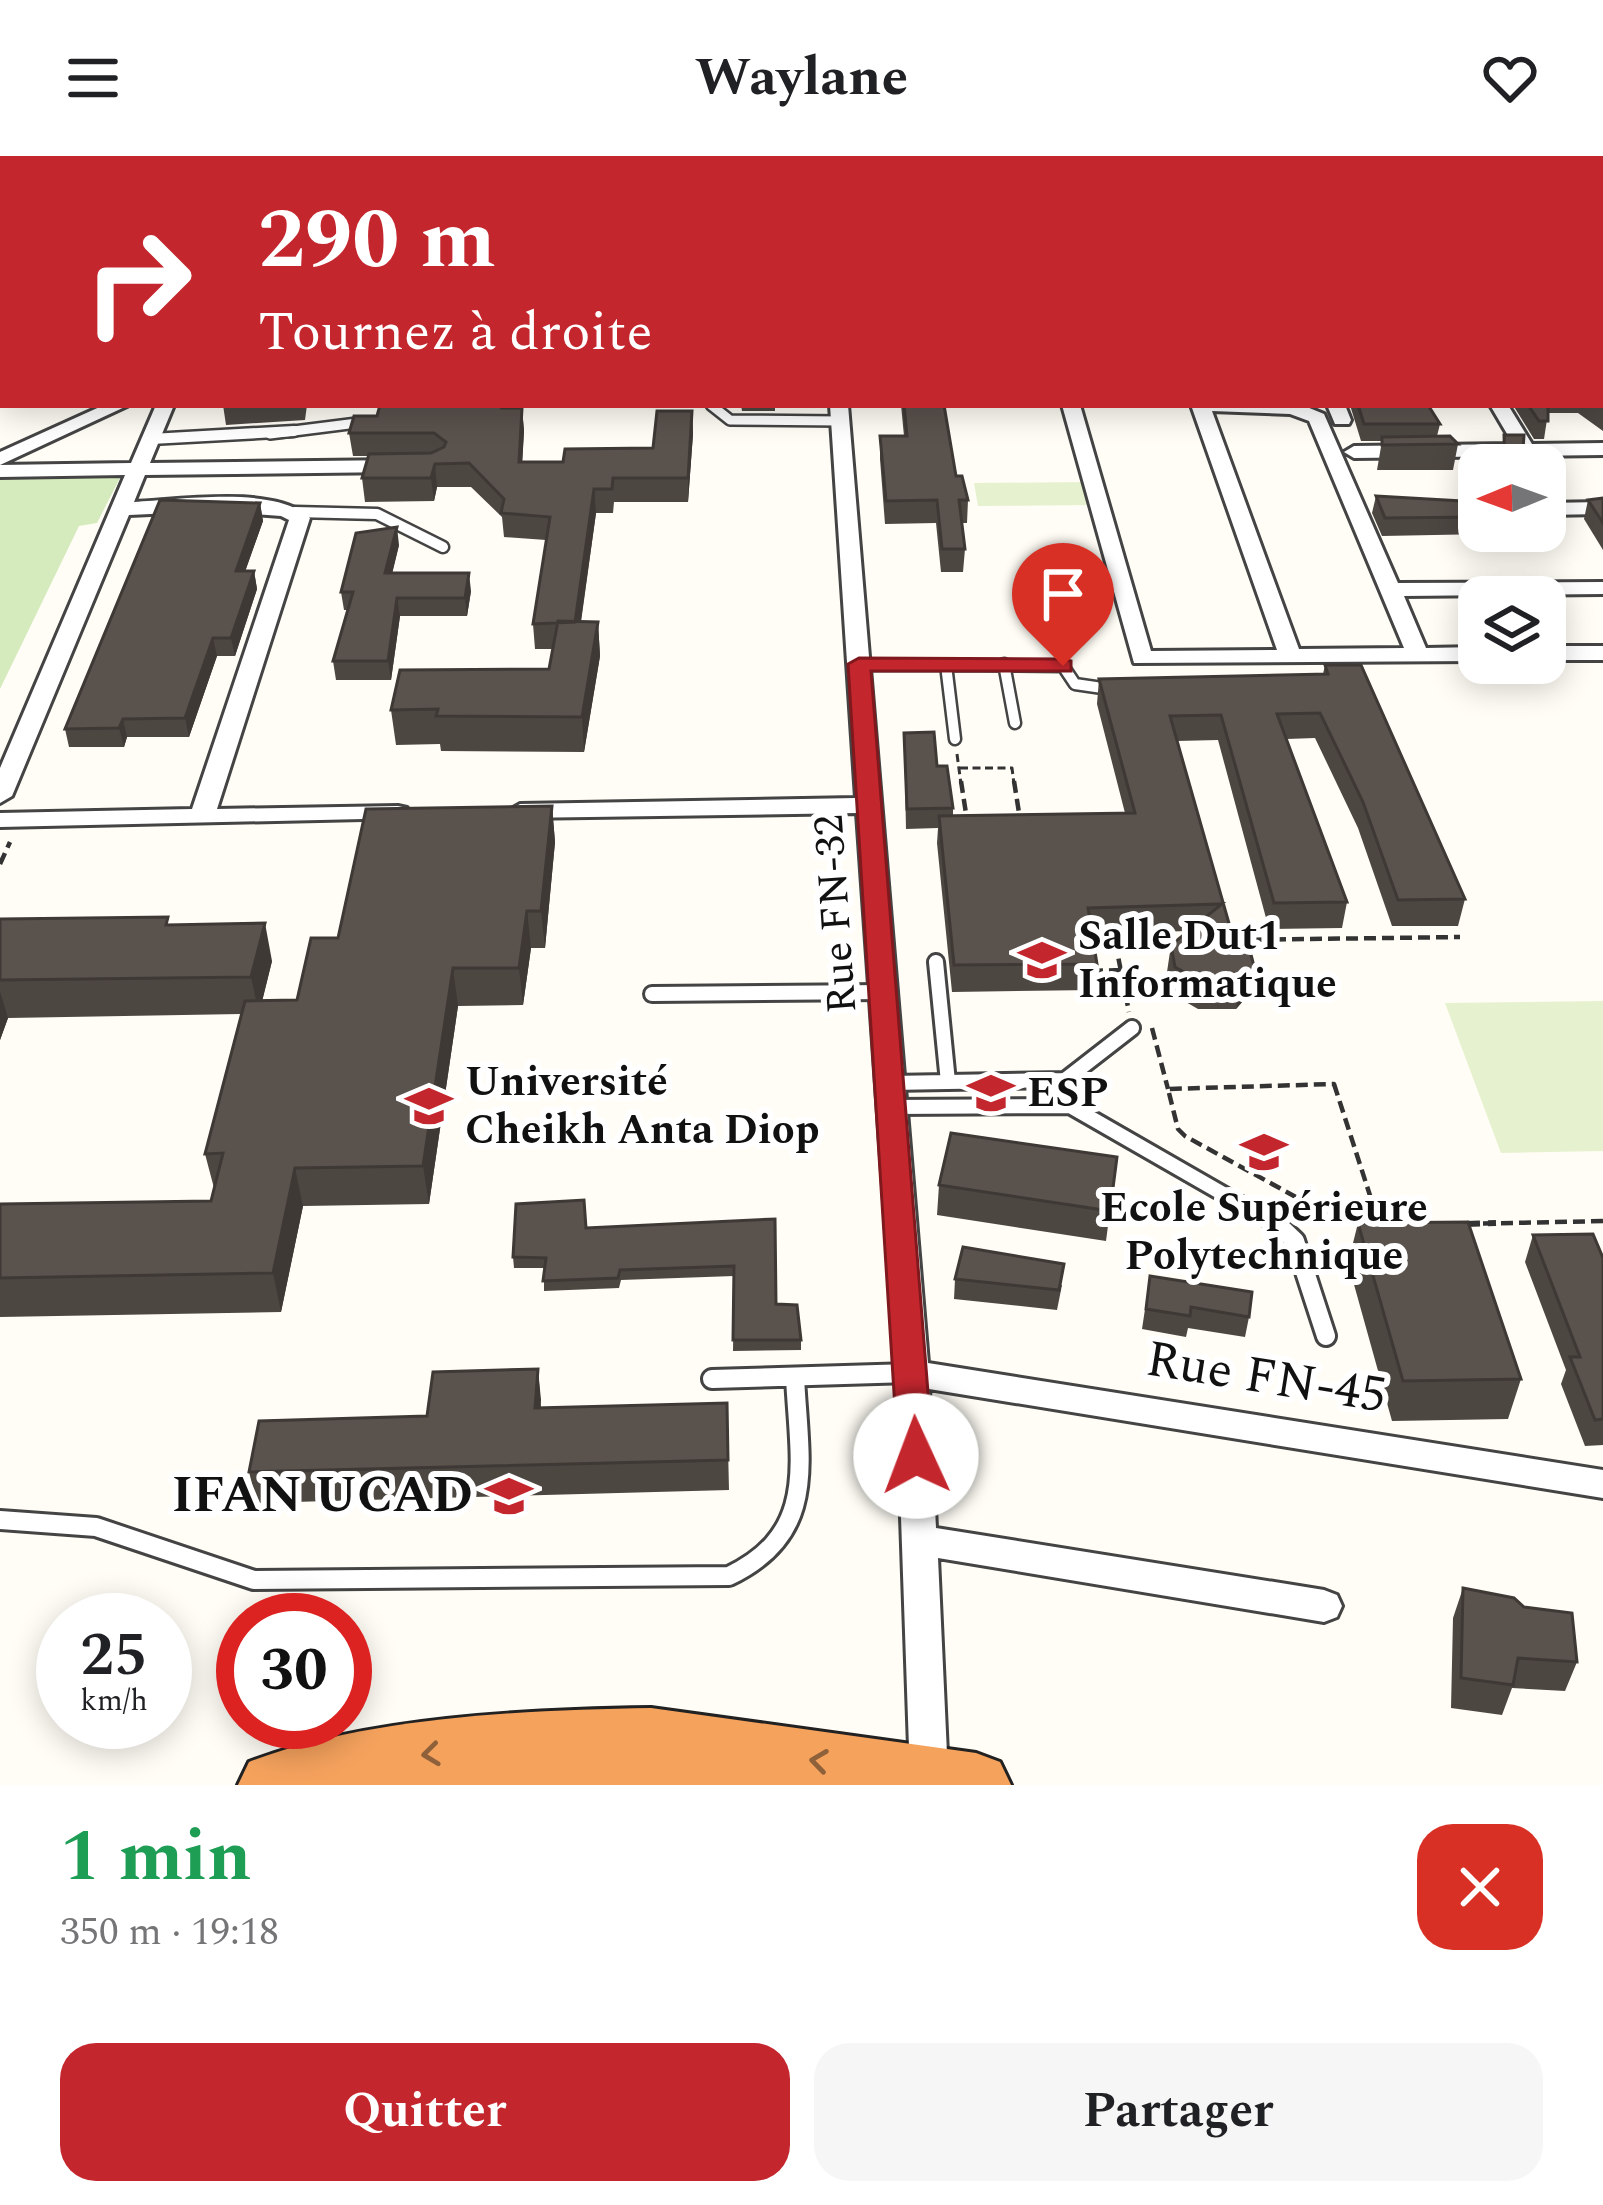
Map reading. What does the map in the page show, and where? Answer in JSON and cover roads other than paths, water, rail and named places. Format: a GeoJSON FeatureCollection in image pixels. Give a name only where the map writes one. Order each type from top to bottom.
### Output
{"type":"FeatureCollection","features":[{"type":"Feature","properties":{"kind":"highway"},"geometry":{"type":"LineString","coordinates":[[273,1785],[421,1755],[546,1741],[651,1738],[952,1780]]}},
{"type":"Feature","properties":{"kind":"highway"},"geometry":{"type":"LineString","coordinates":[[493,1785],[659,1780],[711,1785]]}},
{"type":"Feature","properties":{"kind":"street"},"geometry":{"type":"LineString","coordinates":[[0,459],[113,408]]}},
{"type":"Feature","properties":{"kind":"street"},"geometry":{"type":"LineString","coordinates":[[0,796],[164,408]]}},
{"type":"Feature","properties":{"kind":"street"},"geometry":{"type":"LineString","coordinates":[[1072,408],[1142,658],[1458,654]]}},
{"type":"Feature","properties":{"kind":"street"},"geometry":{"type":"LineString","coordinates":[[1202,408],[1291,656]]}},
{"type":"Feature","properties":{"kind":"street"},"geometry":{"type":"LineString","coordinates":[[1293,408],[1318,418],[1418,655]]}},
{"type":"Feature","properties":{"kind":"street"},"geometry":{"type":"LineString","coordinates":[[1501,408],[1522,444]]}},
{"type":"Feature","properties":{"kind":"street","name":"Rue FN-32"},"geometry":{"type":"LineString","coordinates":[[839,413],[912,1373],[919,1540],[952,1780]]}},
{"type":"Feature","properties":{"kind":"street"},"geometry":{"type":"LineString","coordinates":[[1566,449],[1603,449]]}},
{"type":"Feature","properties":{"kind":"street"},"geometry":{"type":"LineString","coordinates":[[1354,452],[1458,457]]}},
{"type":"Feature","properties":{"kind":"street"},"geometry":{"type":"LineString","coordinates":[[0,471],[411,466]]}},
{"type":"Feature","properties":{"kind":"street"},"geometry":{"type":"LineString","coordinates":[[122,509],[262,506],[295,512],[300,518],[202,817]]}},
{"type":"Feature","properties":{"kind":"street"},"geometry":{"type":"LineString","coordinates":[[1566,509],[1603,508]]}},
{"type":"Feature","properties":{"kind":"street"},"geometry":{"type":"LineString","coordinates":[[1389,590],[1603,587]]}},
{"type":"Feature","properties":{"kind":"street"},"geometry":{"type":"LineString","coordinates":[[1566,653],[1603,652]]}},
{"type":"Feature","properties":{"kind":"street"},"geometry":{"type":"LineString","coordinates":[[496,812],[870,805]]}},
{"type":"Feature","properties":{"kind":"street"},"geometry":{"type":"LineString","coordinates":[[0,820],[426,813]]}},
{"type":"Feature","properties":{"kind":"street","name":"Rue FN-45"},"geometry":{"type":"LineString","coordinates":[[912,1373],[1603,1484]]}},
{"type":"Feature","properties":{"kind":"street"},"geometry":{"type":"LineString","coordinates":[[919,1540],[1324,1606]]}},
{"type":"Feature","properties":{"kind":"lane"},"geometry":{"type":"LineString","coordinates":[[715,408],[730,420],[839,413]]}},
{"type":"Feature","properties":{"kind":"lane"},"geometry":{"type":"LineString","coordinates":[[151,439],[245,437],[357,423]]}},
{"type":"Feature","properties":{"kind":"lane"},"geometry":{"type":"LineString","coordinates":[[295,512],[377,514],[443,547]]}},
{"type":"Feature","properties":{"kind":"lane"},"geometry":{"type":"LineString","coordinates":[[859,664],[1063,666],[1075,684],[1096,690],[1144,689]]}},
{"type":"Feature","properties":{"kind":"lane"},"geometry":{"type":"LineString","coordinates":[[946,664],[955,739]]}},
{"type":"Feature","properties":{"kind":"lane"},"geometry":{"type":"LineString","coordinates":[[1004,664],[1015,723]]}},
{"type":"Feature","properties":{"kind":"lane"},"geometry":{"type":"LineString","coordinates":[[936,962],[948,1082]]}},
{"type":"Feature","properties":{"kind":"lane"},"geometry":{"type":"LineString","coordinates":[[652,994],[884,992]]}},
{"type":"Feature","properties":{"kind":"lane"},"geometry":{"type":"LineString","coordinates":[[891,1095],[948,1082],[1065,1080],[1132,1028]]}},
{"type":"Feature","properties":{"kind":"lane"},"geometry":{"type":"LineString","coordinates":[[891,1095],[1070,1106],[1268,1215],[1295,1241],[1326,1336]]}},
{"type":"Feature","properties":{"kind":"lane"},"geometry":{"type":"LineString","coordinates":[[712,1379],[912,1373]]}},
{"type":"Feature","properties":{"kind":"lane"},"geometry":{"type":"LineString","coordinates":[[0,1520],[96,1527],[254,1580],[729,1576],[760,1566],[785,1543],[797,1510],[795,1377]]}},
{"type":"Feature","properties":{"kind":"place","name":"Salle Dut1 Informatique"},"geometry":{"type":"Point","coordinates":[1042,960]}},
{"type":"Feature","properties":{"kind":"place","name":"ESP"},"geometry":{"type":"Point","coordinates":[991,1093]}},
{"type":"Feature","properties":{"kind":"place","name":"Université Cheikh Anta Diop"},"geometry":{"type":"Point","coordinates":[429,1106]}},
{"type":"Feature","properties":{"kind":"place","name":"Ecole Supérieure Polytechnique"},"geometry":{"type":"Point","coordinates":[1264,1152]}},
{"type":"Feature","properties":{"kind":"place","name":"IFAN UCAD"},"geometry":{"type":"Point","coordinates":[509,1496]}}]}
